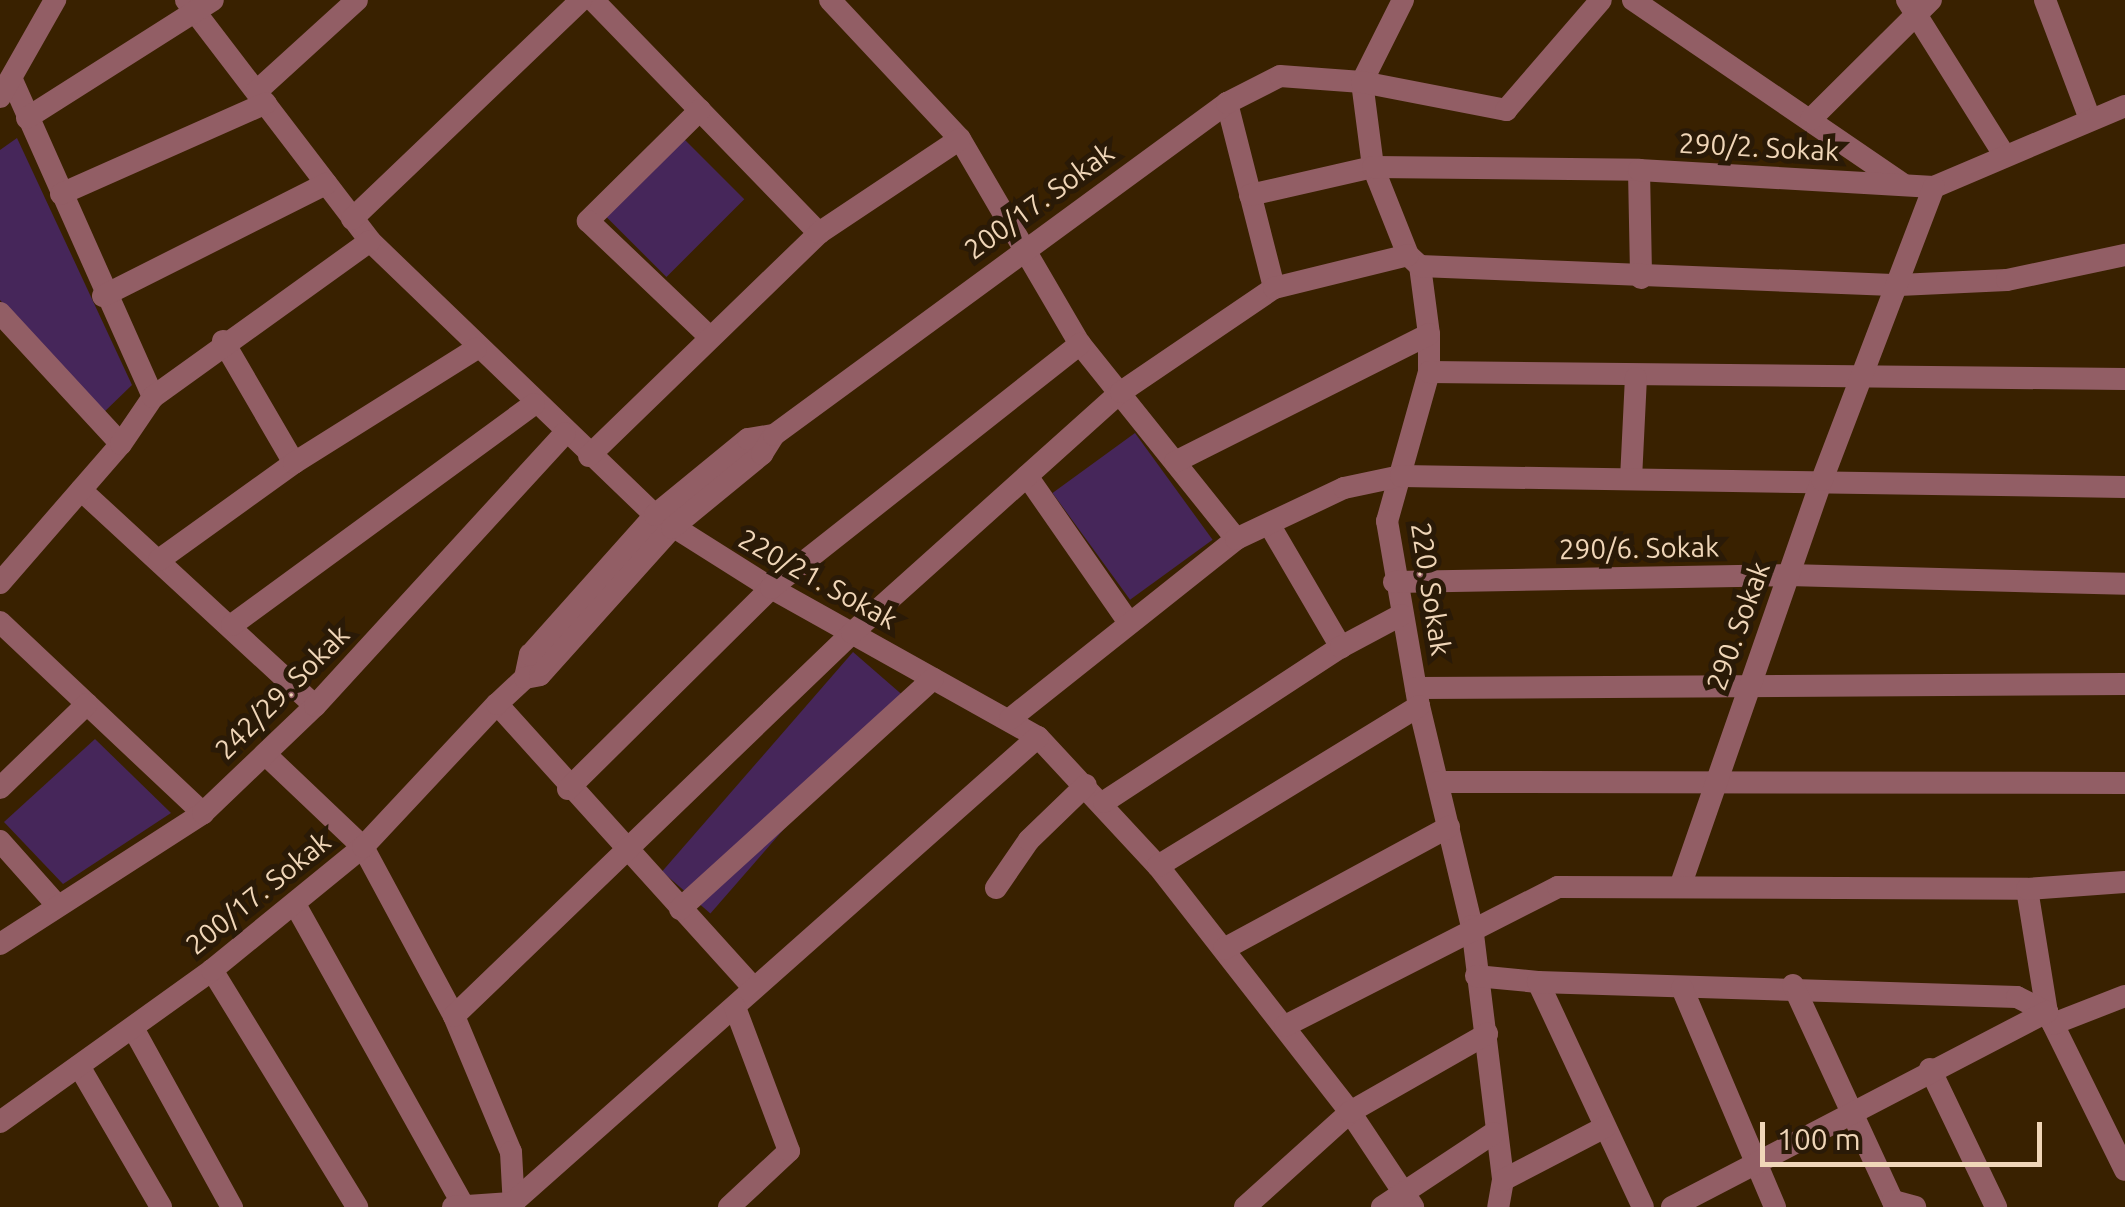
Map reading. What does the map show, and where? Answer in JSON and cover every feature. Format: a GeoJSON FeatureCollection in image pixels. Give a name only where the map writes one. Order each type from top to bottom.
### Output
{"type":"FeatureCollection","features":[{"type":"Feature","properties":{"kind":"street"},"geometry":{"type":"LineString","coordinates":[[55,0],[6,88],[27,118],[103,296],[153,397]]}},
{"type":"Feature","properties":{"kind":"street"},"geometry":{"type":"LineString","coordinates":[[61,194],[262,97],[358,0]]}},
{"type":"Feature","properties":{"kind":"street"},"geometry":{"type":"LineString","coordinates":[[352,219],[581,0]]}},
{"type":"Feature","properties":{"kind":"street"},"geometry":{"type":"LineString","coordinates":[[592,0],[820,234]]}},
{"type":"Feature","properties":{"kind":"street"},"geometry":{"type":"LineString","coordinates":[[1362,82],[1403,0]]}},
{"type":"Feature","properties":{"kind":"street","name":"200/17. Sokak"},"geometry":{"type":"LineString","coordinates":[[1,1119],[212,970],[296,906],[363,847],[497,704],[524,678],[540,675],[664,521],[762,454],[774,434],[1022,249],[1227,103],[1280,76],[1362,82],[1506,110],[1601,0]]}},
{"type":"Feature","properties":{"kind":"street"},"geometry":{"type":"LineString","coordinates":[[1633,0],[1904,185]]}},
{"type":"Feature","properties":{"kind":"street"},"geometry":{"type":"LineString","coordinates":[[2045,0],[2090,119]]}},
{"type":"Feature","properties":{"kind":"street"},"geometry":{"type":"LineString","coordinates":[[834,1],[960,139],[1080,344],[1236,539]]}},
{"type":"Feature","properties":{"kind":"street"},"geometry":{"type":"LineString","coordinates":[[1811,119],[1919,3],[2006,156]]}},
{"type":"Feature","properties":{"kind":"street"},"geometry":{"type":"LineString","coordinates":[[27,118],[198,4]]}},
{"type":"Feature","properties":{"kind":"street","name":"220/21. Sokak"},"geometry":{"type":"LineString","coordinates":[[198,4],[370,241],[564,434],[664,521],[771,588],[1038,737],[1104,802],[1285,1026],[1350,1112],[1407,1199]]}},
{"type":"Feature","properties":{"kind":"street","name":"220. Sokak"},"geometry":{"type":"LineString","coordinates":[[1362,82],[1373,167],[1414,261],[1429,334],[1429,372],[1387,521],[1401,616],[1472,926],[1502,1180],[1498,1207]]}},
{"type":"Feature","properties":{"kind":"street"},"geometry":{"type":"LineString","coordinates":[[1227,103],[1274,288]]}},
{"type":"Feature","properties":{"kind":"street","name":"290/2. Sokak"},"geometry":{"type":"LineString","coordinates":[[1250,195],[1373,167],[1639,170],[1934,187],[2125,106]]}},
{"type":"Feature","properties":{"kind":"street"},"geometry":{"type":"LineString","coordinates":[[700,110],[588,221],[710,338]]}},
{"type":"Feature","properties":{"kind":"street"},"geometry":{"type":"LineString","coordinates":[[589,456],[820,234],[960,139]]}},
{"type":"Feature","properties":{"kind":"street"},"geometry":{"type":"LineString","coordinates":[[1639,170],[1641,278]]}},
{"type":"Feature","properties":{"kind":"street"},"geometry":{"type":"LineString","coordinates":[[103,296],[326,184]]}},
{"type":"Feature","properties":{"kind":"street","name":"290. Sokak"},"geometry":{"type":"LineString","coordinates":[[1682,884],[1713,782],[1822,480],[1864,379],[1934,187]]}},
{"type":"Feature","properties":{"kind":"street"},"geometry":{"type":"LineString","coordinates":[[0,583],[121,444],[153,397],[223,341],[370,241]]}},
{"type":"Feature","properties":{"kind":"street"},"geometry":{"type":"LineString","coordinates":[[454,1016],[852,633],[1121,392],[1274,288],[1414,261],[1641,278],[1899,284],[2007,280],[2125,255]]}},
{"type":"Feature","properties":{"kind":"street"},"geometry":{"type":"LineString","coordinates":[[0,314],[121,444]]}},
{"type":"Feature","properties":{"kind":"street"},"geometry":{"type":"LineString","coordinates":[[1176,462],[1429,334]]}},
{"type":"Feature","properties":{"kind":"street"},"geometry":{"type":"LineString","coordinates":[[223,341],[294,463]]}},
{"type":"Feature","properties":{"kind":"street"},"geometry":{"type":"LineString","coordinates":[[568,790],[771,588],[1080,344]]}},
{"type":"Feature","properties":{"kind":"street"},"geometry":{"type":"LineString","coordinates":[[159,560],[294,463],[476,349]]}},
{"type":"Feature","properties":{"kind":"street"},"geometry":{"type":"LineString","coordinates":[[1429,372],[1636,378],[2125,379]]}},
{"type":"Feature","properties":{"kind":"street"},"geometry":{"type":"LineString","coordinates":[[1632,479],[1636,378]]}},
{"type":"Feature","properties":{"kind":"street"},"geometry":{"type":"LineString","coordinates":[[232,625],[534,404]]}},
{"type":"Feature","properties":{"kind":"street","name":"242/29. Sokak"},"geometry":{"type":"LineString","coordinates":[[0,944],[203,814],[315,706],[564,434]]}},
{"type":"Feature","properties":{"kind":"street"},"geometry":{"type":"LineString","coordinates":[[1027,476],[1127,620]]}},
{"type":"Feature","properties":{"kind":"street"},"geometry":{"type":"LineString","coordinates":[[1010,719],[1127,620],[1236,539],[1344,488],[1401,476],[2125,487]]}},
{"type":"Feature","properties":{"kind":"street"},"geometry":{"type":"LineString","coordinates":[[81,490],[232,625],[315,706]]}},
{"type":"Feature","properties":{"kind":"street"},"geometry":{"type":"LineString","coordinates":[[1269,524],[1341,647]]}},
{"type":"Feature","properties":{"kind":"street","name":"290/6. Sokak"},"geometry":{"type":"LineString","coordinates":[[1394,582],[1788,575],[2125,584]]}},
{"type":"Feature","properties":{"kind":"street"},"geometry":{"type":"LineString","coordinates":[[1104,802],[1341,647],[1401,616]]}},
{"type":"Feature","properties":{"kind":"street"},"geometry":{"type":"LineString","coordinates":[[0,622],[203,814]]}},
{"type":"Feature","properties":{"kind":"street"},"geometry":{"type":"LineString","coordinates":[[680,909],[933,678]]}},
{"type":"Feature","properties":{"kind":"street"},"geometry":{"type":"LineString","coordinates":[[1158,866],[1418,696],[1749,684],[2125,684]]}},
{"type":"Feature","properties":{"kind":"street"},"geometry":{"type":"LineString","coordinates":[[0,788],[88,704]]}},
{"type":"Feature","properties":{"kind":"street"},"geometry":{"type":"LineString","coordinates":[[497,704],[568,790],[754,988]]}},
{"type":"Feature","properties":{"kind":"street"},"geometry":{"type":"LineString","coordinates":[[296,906],[457,1205],[512,1206],[1038,737]]}},
{"type":"Feature","properties":{"kind":"street"},"geometry":{"type":"LineString","coordinates":[[265,754],[363,847],[454,1016],[511,1152],[512,1206]]}},
{"type":"Feature","properties":{"kind":"street"},"geometry":{"type":"LineString","coordinates":[[1439,782],[2125,783]]}},
{"type":"Feature","properties":{"kind":"street"},"geometry":{"type":"LineString","coordinates":[[996,888],[1029,840],[1086,785]]}},
{"type":"Feature","properties":{"kind":"street"},"geometry":{"type":"LineString","coordinates":[[1224,949],[1449,827]]}},
{"type":"Feature","properties":{"kind":"street"},"geometry":{"type":"LineString","coordinates":[[0,841],[58,906]]}},
{"type":"Feature","properties":{"kind":"street"},"geometry":{"type":"LineString","coordinates":[[1285,1026],[1472,926],[1558,887],[1682,884],[2028,888],[2125,882]]}},
{"type":"Feature","properties":{"kind":"street"},"geometry":{"type":"LineString","coordinates":[[2028,888],[2050,1018],[2125,1170]]}},
{"type":"Feature","properties":{"kind":"street"},"geometry":{"type":"LineString","coordinates":[[212,970],[356,1207]]}},
{"type":"Feature","properties":{"kind":"street"},"geometry":{"type":"LineString","coordinates":[[1476,976],[1682,988],[1793,985],[2017,997],[2050,1018]]}},
{"type":"Feature","properties":{"kind":"street"},"geometry":{"type":"LineString","coordinates":[[1538,982],[1643,1207]]}},
{"type":"Feature","properties":{"kind":"street"},"geometry":{"type":"LineString","coordinates":[[1793,985],[1848,1116],[1893,1201],[1915,1207]]}},
{"type":"Feature","properties":{"kind":"street"},"geometry":{"type":"LineString","coordinates":[[1682,988],[1774,1207]]}},
{"type":"Feature","properties":{"kind":"street"},"geometry":{"type":"LineString","coordinates":[[1672,1207],[1930,1069],[2050,1018],[2125,996]]}},
{"type":"Feature","properties":{"kind":"street"},"geometry":{"type":"LineString","coordinates":[[729,1207],[789,1151],[735,1007]]}},
{"type":"Feature","properties":{"kind":"street"},"geometry":{"type":"LineString","coordinates":[[133,1028],[232,1207]]}},
{"type":"Feature","properties":{"kind":"street"},"geometry":{"type":"LineString","coordinates":[[1245,1207],[1350,1112],[1487,1034]]}},
{"type":"Feature","properties":{"kind":"street"},"geometry":{"type":"LineString","coordinates":[[79,1066],[161,1207]]}},
{"type":"Feature","properties":{"kind":"street"},"geometry":{"type":"LineString","coordinates":[[1930,1069],[1996,1207]]}},
{"type":"Feature","properties":{"kind":"street"},"geometry":{"type":"LineString","coordinates":[[1502,1180],[1604,1128]]}},
{"type":"Feature","properties":{"kind":"street"},"geometry":{"type":"LineString","coordinates":[[1382,1207],[1407,1199],[1494,1134]]}},
{"type":"Feature","properties":{"kind":"shaded area"},"geometry":{"type":"Polygon","coordinates":[[[682,137],[744,199],[666,277],[604,215],[682,137]]]}},
{"type":"Feature","properties":{"kind":"shaded area"},"geometry":{"type":"Polygon","coordinates":[[[17,138],[132,385],[101,415],[0,300],[0,150],[17,138]]]}},
{"type":"Feature","properties":{"kind":"shaded area"},"geometry":{"type":"Polygon","coordinates":[[[1135,433],[1213,540],[1130,600],[1052,493],[1135,433]]]}},
{"type":"Feature","properties":{"kind":"shaded area"},"geometry":{"type":"Polygon","coordinates":[[[853,652],[901,694],[710,914],[662,872],[853,652]]]}},
{"type":"Feature","properties":{"kind":"shaded area"},"geometry":{"type":"Polygon","coordinates":[[[95,739],[171,813],[63,884],[4,822],[95,739]]]}}]}
